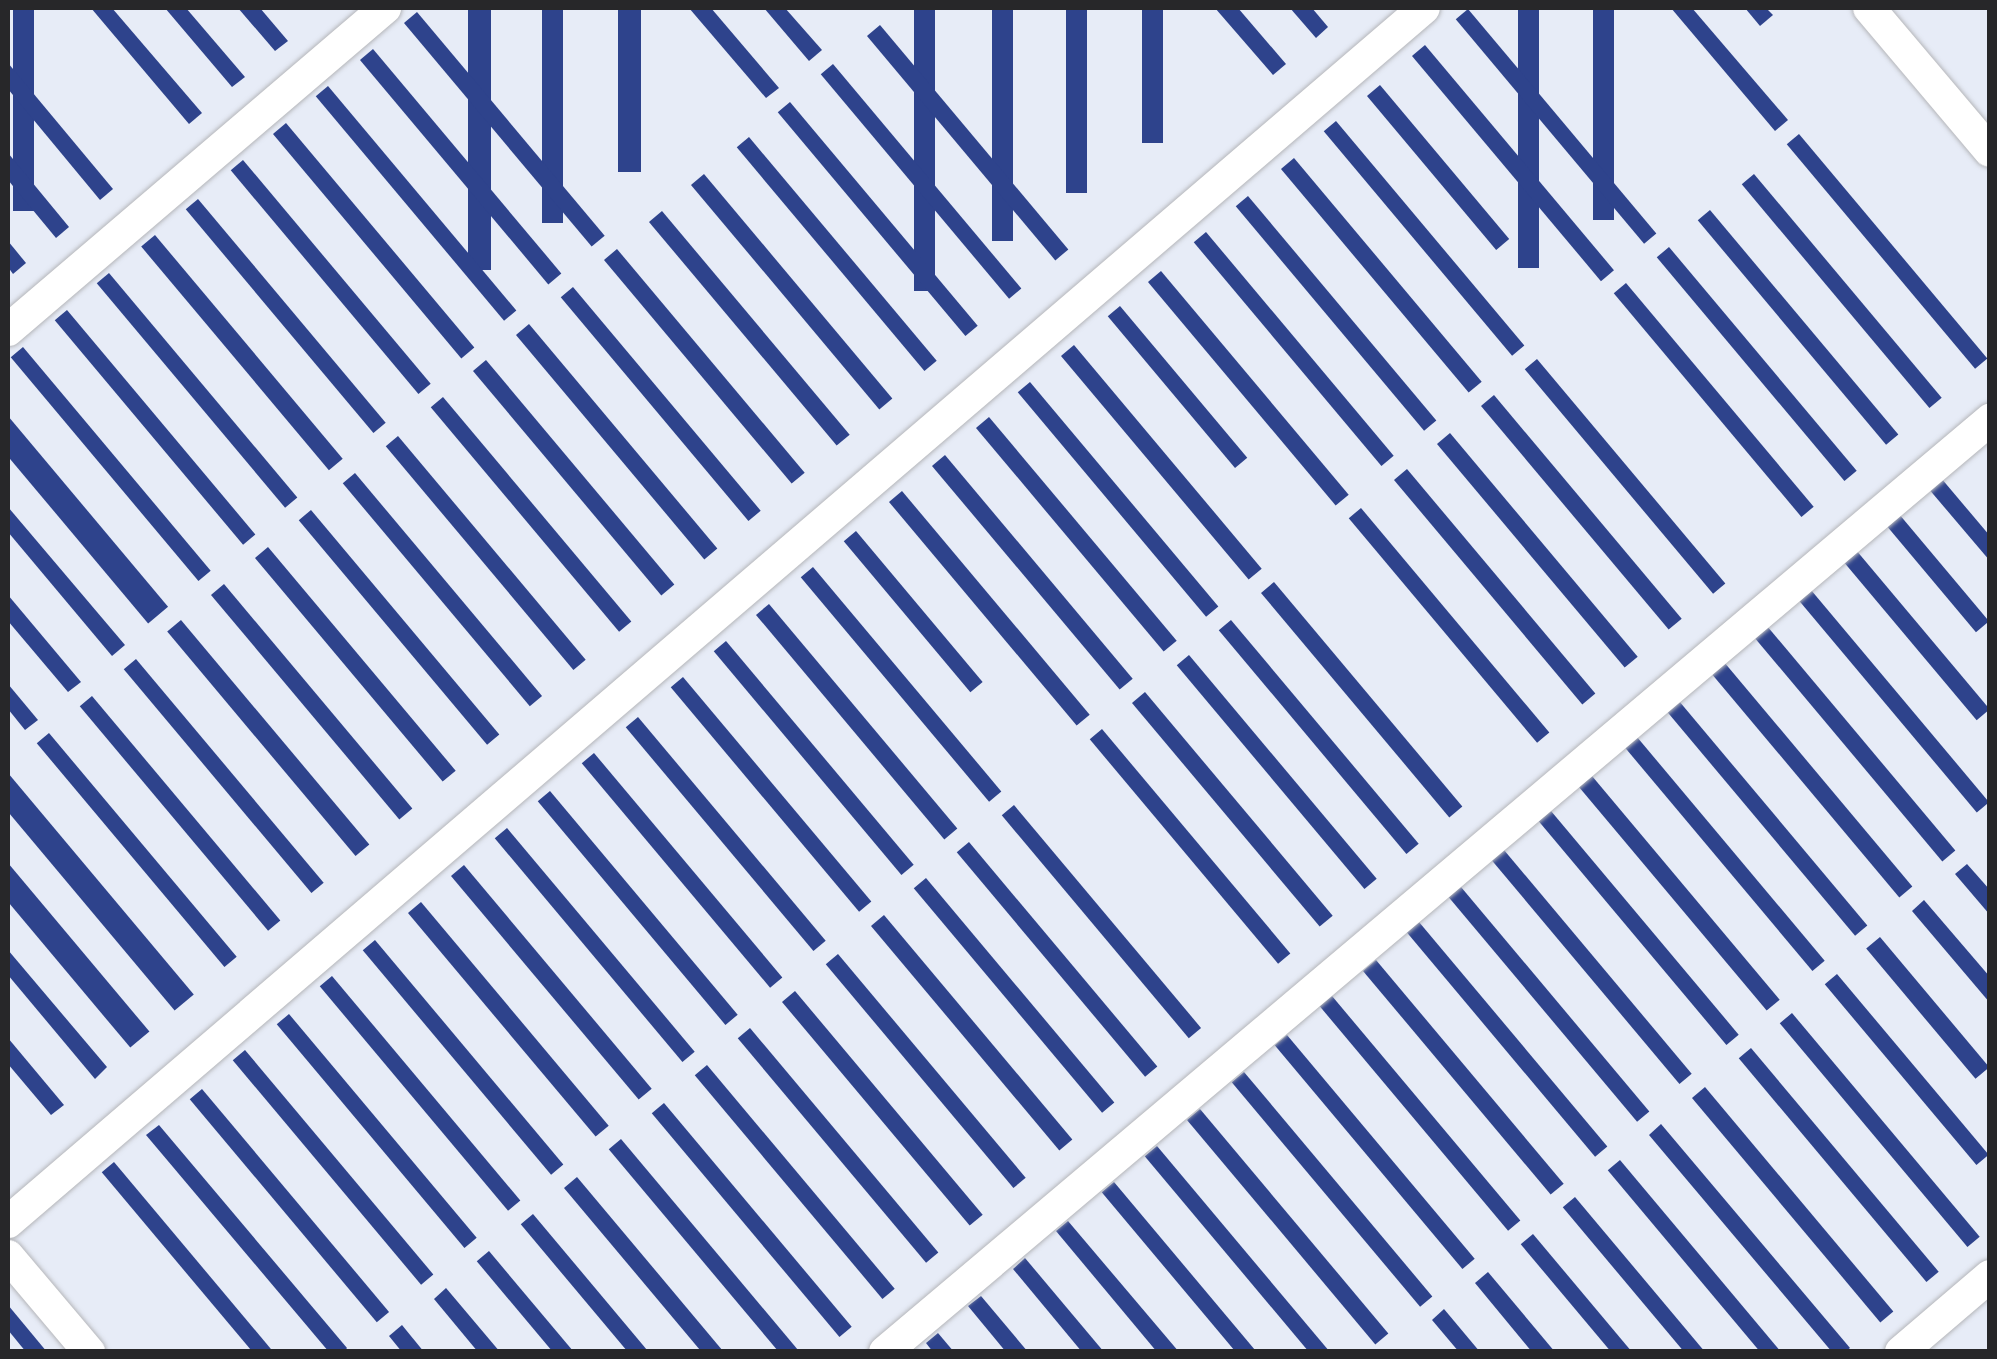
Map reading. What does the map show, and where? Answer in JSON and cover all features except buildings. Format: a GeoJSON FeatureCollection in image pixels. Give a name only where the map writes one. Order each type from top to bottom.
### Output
{"type":"FeatureCollection","features":[{"type":"Feature","properties":{"kind":"lane"},"geometry":{"type":"LineString","coordinates":[[8,330],[385,8]]}},
{"type":"Feature","properties":{"kind":"lane"},"geometry":{"type":"LineString","coordinates":[[8,1222],[1424,8]]}},
{"type":"Feature","properties":{"kind":"lane"},"geometry":{"type":"LineString","coordinates":[[1869,8],[1990,151]]}},
{"type":"Feature","properties":{"kind":"lane"},"geometry":{"type":"LineString","coordinates":[[885,1352],[1990,420]]}},
{"type":"Feature","properties":{"kind":"lane"},"geometry":{"type":"LineString","coordinates":[[8,1256],[89,1352]]}},
{"type":"Feature","properties":{"kind":"lane"},"geometry":{"type":"LineString","coordinates":[[1902,1352],[1990,1276]]}},
{"type":"Feature","properties":{"kind":"shaded area"},"geometry":{"type":"Polygon","coordinates":[[[8,8],[1989,8],[1989,1351],[8,1351],[8,8]]]}}]}
